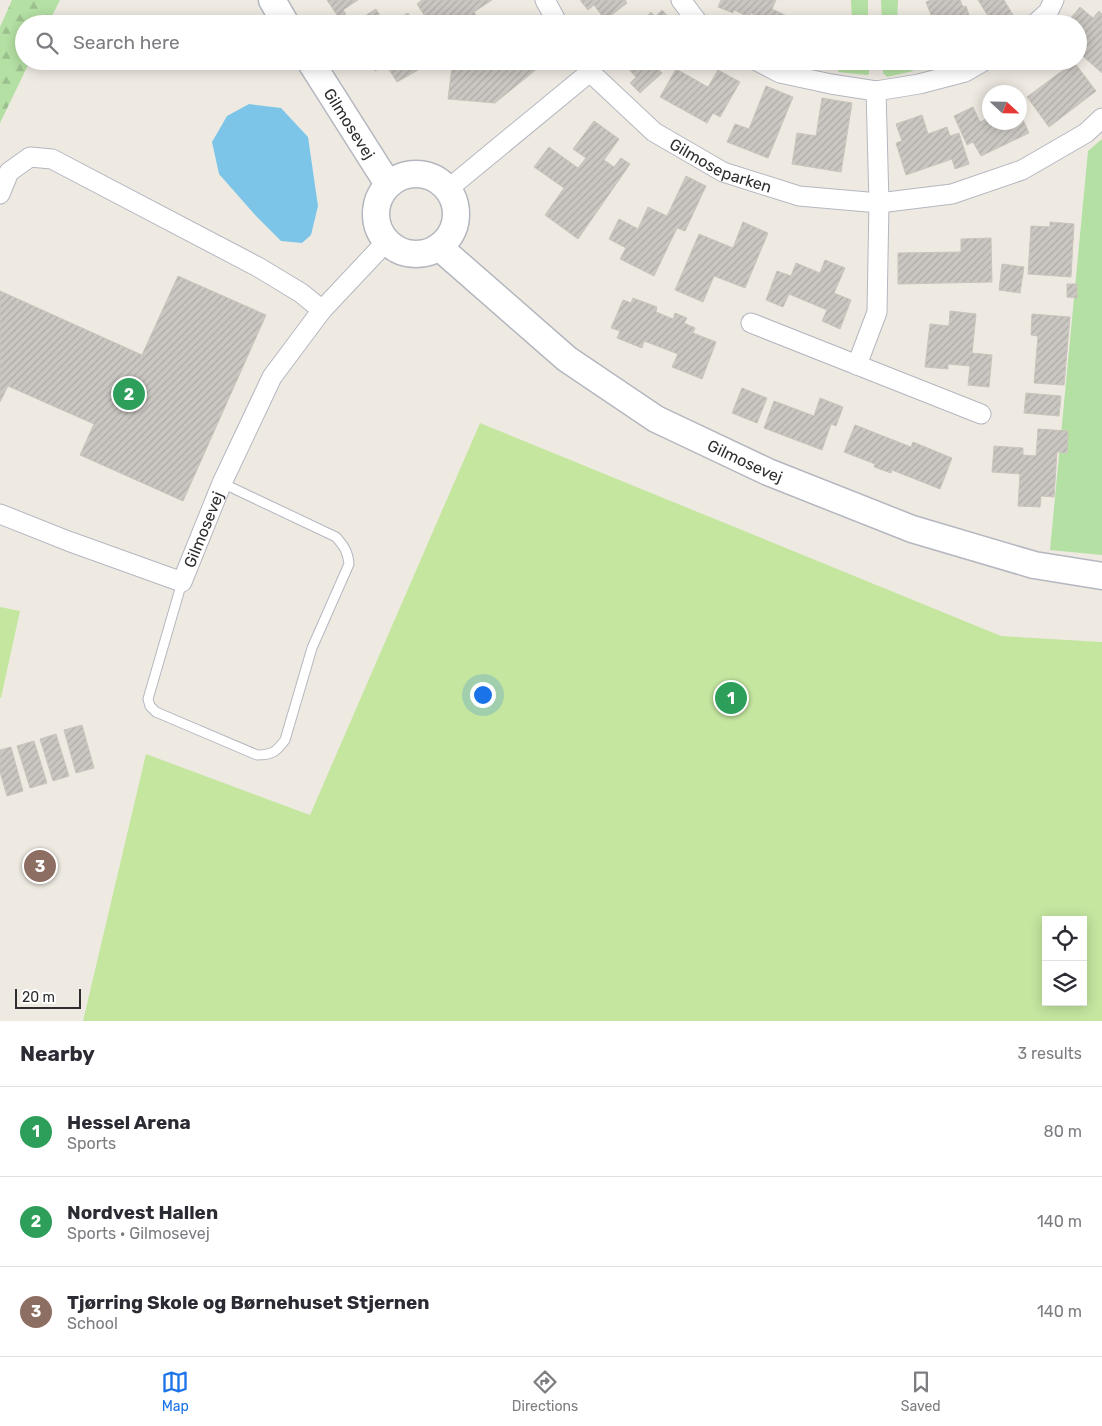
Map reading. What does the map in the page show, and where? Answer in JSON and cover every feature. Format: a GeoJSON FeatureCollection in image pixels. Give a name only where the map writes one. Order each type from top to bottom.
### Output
{"type":"FeatureCollection","features":[{"type":"Feature","properties":{"kind":"street"},"geometry":{"type":"LineString","coordinates":[[272,0],[281,15]]}},
{"type":"Feature","properties":{"kind":"street"},"geometry":{"type":"LineString","coordinates":[[545,0],[553,15]]}},
{"type":"Feature","properties":{"kind":"street"},"geometry":{"type":"LineString","coordinates":[[681,0],[692,15]]}},
{"type":"Feature","properties":{"kind":"street"},"geometry":{"type":"LineString","coordinates":[[1045,15],[1054,0]]}},
{"type":"Feature","properties":{"kind":"street","name":"Gilmosevej"},"geometry":{"type":"LineString","coordinates":[[316,70],[388,184]]}},
{"type":"Feature","properties":{"kind":"street","name":"Gilmoseparken"},"geometry":{"type":"LineString","coordinates":[[448,189],[583,70]]}},
{"type":"Feature","properties":{"kind":"street","name":"Gilmoseparken"},"geometry":{"type":"LineString","coordinates":[[589,70],[654,132],[723,172],[799,196],[879,203],[952,194],[1022,170],[1086,133],[1102,118]]}},
{"type":"Feature","properties":{"kind":"street"},"geometry":{"type":"LineString","coordinates":[[774,70],[831,84],[876,91],[919,84],[968,70]]}},
{"type":"Feature","properties":{"kind":"street"},"geometry":{"type":"LineString","coordinates":[[857,365],[877,312],[879,203],[876,91]]}},
{"type":"Feature","properties":{"kind":"street"},"geometry":{"type":"LineString","coordinates":[[0,194],[9,172],[30,157],[52,159],[258,267],[301,293],[322,310]]}},
{"type":"Feature","properties":{"kind":"street"},"geometry":{"type":"LineString","coordinates":[[408,174],[419,174],[430,176],[448,189],[454,201],[456,214],[454,227],[448,238],[439,247],[429,252],[412,254],[396,249],[386,242],[380,233],[375,213],[381,193],[388,184],[408,174]]}},
{"type":"Feature","properties":{"kind":"street","name":"Gilmosevej"},"geometry":{"type":"LineString","coordinates":[[0,514],[182,582],[222,483],[272,377],[322,310],[386,242]]}},
{"type":"Feature","properties":{"kind":"street","name":"Gilmosevej"},"geometry":{"type":"LineString","coordinates":[[439,247],[567,359],[656,419],[768,472],[912,529],[1034,565],[1102,576]]}},
{"type":"Feature","properties":{"kind":"street"},"geometry":{"type":"LineString","coordinates":[[751,323],[981,414]]}},
{"type":"Feature","properties":{"kind":"lane"},"geometry":{"type":"LineString","coordinates":[[182,582],[150,691],[148,699],[150,706],[156,712],[257,755],[268,755],[277,751],[285,740],[312,648],[349,564],[349,555],[346,548],[336,537],[222,483]]}},
{"type":"Feature","properties":{"kind":"green space"},"geometry":{"type":"Polygon","coordinates":[[[12,0],[60,0],[52,15],[15,15],[15,70],[26,70],[0,123],[0,27],[12,0]]]}},
{"type":"Feature","properties":{"kind":"green space"},"geometry":{"type":"Polygon","coordinates":[[[851,0],[868,0],[868,15],[852,15],[851,0]]]}},
{"type":"Feature","properties":{"kind":"green space"},"geometry":{"type":"Polygon","coordinates":[[[881,0],[898,0],[897,15],[882,15],[881,0]]]}},
{"type":"Feature","properties":{"kind":"green space"},"geometry":{"type":"Polygon","coordinates":[[[839,70],[869,70],[869,74],[867,75],[838,72],[839,70]]]}},
{"type":"Feature","properties":{"kind":"green space"},"geometry":{"type":"Polygon","coordinates":[[[883,70],[913,71],[887,77],[883,70]]]}},
{"type":"Feature","properties":{"kind":"green space"},"geometry":{"type":"Polygon","coordinates":[[[1102,139],[1102,555],[1050,550],[1088,151],[1102,139]]]}},
{"type":"Feature","properties":{"kind":"green space"},"geometry":{"type":"Polygon","coordinates":[[[480,423],[1001,636],[1102,642],[1102,1021],[83,1021],[146,754],[310,815],[480,423]]]}},
{"type":"Feature","properties":{"kind":"green space"},"geometry":{"type":"Polygon","coordinates":[[[0,607],[20,611],[1,698],[0,697],[0,607]]]}},
{"type":"Feature","properties":{"kind":"water"},"geometry":{"type":"Polygon","coordinates":[[[249,104],[281,108],[308,137],[318,206],[311,235],[302,243],[281,241],[219,174],[212,142],[227,116],[249,104]]]}},
{"type":"Feature","properties":{"kind":"building"},"geometry":{"type":"Polygon","coordinates":[[[327,0],[358,0],[343,10],[346,14],[337,15],[327,0]]]}},
{"type":"Feature","properties":{"kind":"building"},"geometry":{"type":"Polygon","coordinates":[[[422,0],[492,0],[474,12],[476,15],[424,15],[417,4],[422,0]]]}},
{"type":"Feature","properties":{"kind":"building"},"geometry":{"type":"Polygon","coordinates":[[[580,0],[625,0],[627,3],[611,15],[601,15],[594,5],[588,10],[580,0]]]}},
{"type":"Feature","properties":{"kind":"building"},"geometry":{"type":"Polygon","coordinates":[[[721,0],[776,0],[772,9],[785,15],[755,15],[751,13],[750,15],[745,15],[734,10],[733,13],[718,7],[721,0]]]}},
{"type":"Feature","properties":{"kind":"building"},"geometry":{"type":"Polygon","coordinates":[[[931,0],[960,0],[963,7],[966,6],[969,15],[931,15],[926,2],[931,0]]]}},
{"type":"Feature","properties":{"kind":"building"},"geometry":{"type":"Polygon","coordinates":[[[978,0],[1004,0],[1013,15],[987,15],[978,0]]]}},
{"type":"Feature","properties":{"kind":"building"},"geometry":{"type":"Polygon","coordinates":[[[1080,7],[1093,18],[1099,11],[1102,14],[1102,73],[1087,60],[1087,15],[1073,15],[1080,7]]]}},
{"type":"Feature","properties":{"kind":"building"},"geometry":{"type":"Polygon","coordinates":[[[376,9],[380,15],[366,15],[376,9]]]}},
{"type":"Feature","properties":{"kind":"building"},"geometry":{"type":"Polygon","coordinates":[[[662,10],[667,15],[657,15],[662,10]]]}},
{"type":"Feature","properties":{"kind":"building"},"geometry":{"type":"Polygon","coordinates":[[[389,70],[418,70],[397,82],[389,70]]]}},
{"type":"Feature","properties":{"kind":"building"},"geometry":{"type":"Polygon","coordinates":[[[452,70],[536,70],[495,103],[448,99],[452,70]]]}},
{"type":"Feature","properties":{"kind":"building"},"geometry":{"type":"Polygon","coordinates":[[[629,70],[659,70],[662,73],[640,93],[630,83],[636,77],[629,70]]]}},
{"type":"Feature","properties":{"kind":"building"},"geometry":{"type":"Polygon","coordinates":[[[675,70],[708,87],[718,70],[740,82],[720,117],[713,113],[707,123],[660,97],[675,70]]]}},
{"type":"Feature","properties":{"kind":"building"},"geometry":{"type":"Polygon","coordinates":[[[1063,70],[1080,70],[1096,91],[1049,127],[1027,97],[1063,70]]]}},
{"type":"Feature","properties":{"kind":"building"},"geometry":{"type":"Polygon","coordinates":[[[766,86],[793,97],[768,158],[727,142],[735,124],[749,129],[766,86]]]}},
{"type":"Feature","properties":{"kind":"building"},"geometry":{"type":"Polygon","coordinates":[[[822,98],[852,103],[841,172],[792,164],[797,133],[816,136],[822,98]]]}},
{"type":"Feature","properties":{"kind":"building"},"geometry":{"type":"Polygon","coordinates":[[[973,107],[980,122],[982,121],[982,130],[1027,129],[1029,133],[981,156],[973,142],[967,145],[954,116],[973,107]]]}},
{"type":"Feature","properties":{"kind":"building"},"geometry":{"type":"Polygon","coordinates":[[[922,115],[928,134],[947,127],[950,136],[959,133],[969,164],[955,169],[952,159],[906,175],[896,143],[902,141],[896,124],[922,115]]]}},
{"type":"Feature","properties":{"kind":"building"},"geometry":{"type":"Polygon","coordinates":[[[594,121],[619,139],[604,160],[614,167],[621,158],[630,164],[578,239],[545,215],[564,188],[534,167],[549,147],[578,168],[586,158],[573,149],[594,121]]]}},
{"type":"Feature","properties":{"kind":"building"},"geometry":{"type":"Polygon","coordinates":[[[686,176],[706,186],[685,231],[677,228],[654,276],[620,259],[626,248],[609,239],[619,219],[638,229],[648,207],[667,216],[686,176]]]}},
{"type":"Feature","properties":{"kind":"building"},"geometry":{"type":"Polygon","coordinates":[[[743,222],[768,233],[745,288],[714,276],[703,302],[675,290],[699,234],[733,248],[743,222]]]}},
{"type":"Feature","properties":{"kind":"building"},"geometry":{"type":"Polygon","coordinates":[[[1050,222],[1074,224],[1071,277],[1028,274],[1031,226],[1050,227],[1050,222]]]}},
{"type":"Feature","properties":{"kind":"building"},"geometry":{"type":"Polygon","coordinates":[[[991,238],[992,282],[898,284],[898,253],[961,252],[961,239],[991,238]]]}},
{"type":"Feature","properties":{"kind":"building"},"geometry":{"type":"Polygon","coordinates":[[[825,260],[845,268],[834,293],[851,300],[840,329],[822,321],[827,310],[789,294],[783,307],[766,300],[777,271],[791,276],[796,263],[820,273],[825,260]]]}},
{"type":"Feature","properties":{"kind":"building"},"geometry":{"type":"Polygon","coordinates":[[[1002,264],[1024,267],[1020,293],[999,290],[1002,264]]]}},
{"type":"Feature","properties":{"kind":"building"},"geometry":{"type":"Polygon","coordinates":[[[178,276],[266,315],[183,501],[80,455],[94,424],[8,386],[0,402],[0,291],[142,355],[178,276]]]}},
{"type":"Feature","properties":{"kind":"building"},"geometry":{"type":"Polygon","coordinates":[[[1067,284],[1077,284],[1077,298],[1067,297],[1067,284]]]}},
{"type":"Feature","properties":{"kind":"building"},"geometry":{"type":"Polygon","coordinates":[[[633,298],[657,307],[656,312],[673,319],[675,313],[687,318],[684,323],[695,328],[693,333],[716,342],[702,379],[672,367],[678,354],[644,341],[642,348],[617,338],[620,331],[611,328],[623,300],[631,303],[633,298]]]}},
{"type":"Feature","properties":{"kind":"building"},"geometry":{"type":"Polygon","coordinates":[[[950,311],[976,314],[972,353],[992,355],[989,387],[968,385],[970,366],[948,364],[948,369],[925,367],[930,324],[949,326],[950,311]]]}},
{"type":"Feature","properties":{"kind":"building"},"geometry":{"type":"Polygon","coordinates":[[[1032,314],[1070,317],[1064,385],[1034,383],[1038,336],[1031,335],[1032,314]]]}},
{"type":"Feature","properties":{"kind":"building"},"geometry":{"type":"Polygon","coordinates":[[[742,388],[767,398],[757,423],[732,413],[742,388]]]}},
{"type":"Feature","properties":{"kind":"building"},"geometry":{"type":"Polygon","coordinates":[[[1026,393],[1061,396],[1059,416],[1024,413],[1026,393]]]}},
{"type":"Feature","properties":{"kind":"building"},"geometry":{"type":"Polygon","coordinates":[[[820,398],[843,407],[836,426],[831,424],[822,450],[764,428],[774,401],[814,416],[820,398]]]}},
{"type":"Feature","properties":{"kind":"building"},"geometry":{"type":"Polygon","coordinates":[[[855,425],[911,447],[913,442],[952,458],[940,489],[892,470],[891,473],[874,467],[875,464],[844,452],[855,425]]]}},
{"type":"Feature","properties":{"kind":"building"},"geometry":{"type":"Polygon","coordinates":[[[1038,429],[1068,431],[1067,453],[1057,452],[1054,497],[1041,496],[1040,507],[1018,506],[1020,474],[992,472],[994,446],[1023,448],[1023,455],[1036,456],[1038,429]]]}},
{"type":"Feature","properties":{"kind":"building"},"geometry":{"type":"Polygon","coordinates":[[[82,725],[94,768],[76,773],[64,730],[82,725]]]}},
{"type":"Feature","properties":{"kind":"building"},"geometry":{"type":"Polygon","coordinates":[[[56,734],[69,776],[53,781],[40,739],[56,734]]]}},
{"type":"Feature","properties":{"kind":"building"},"geometry":{"type":"Polygon","coordinates":[[[34,741],[47,783],[30,788],[17,746],[34,741]]]}},
{"type":"Feature","properties":{"kind":"building"},"geometry":{"type":"Polygon","coordinates":[[[11,747],[23,791],[7,796],[0,772],[0,750],[11,747]]]}},
{"type":"Feature","properties":{"kind":"place","name":"Nordvest Hallen"},"geometry":{"type":"Point","coordinates":[129,394]}},
{"type":"Feature","properties":{"kind":"place","name":"Hessel Arena"},"geometry":{"type":"Point","coordinates":[731,698]}},
{"type":"Feature","properties":{"kind":"place","name":"Tjørring Skole og Børnehuset Stjernen"},"geometry":{"type":"Point","coordinates":[40,866]}}]}
